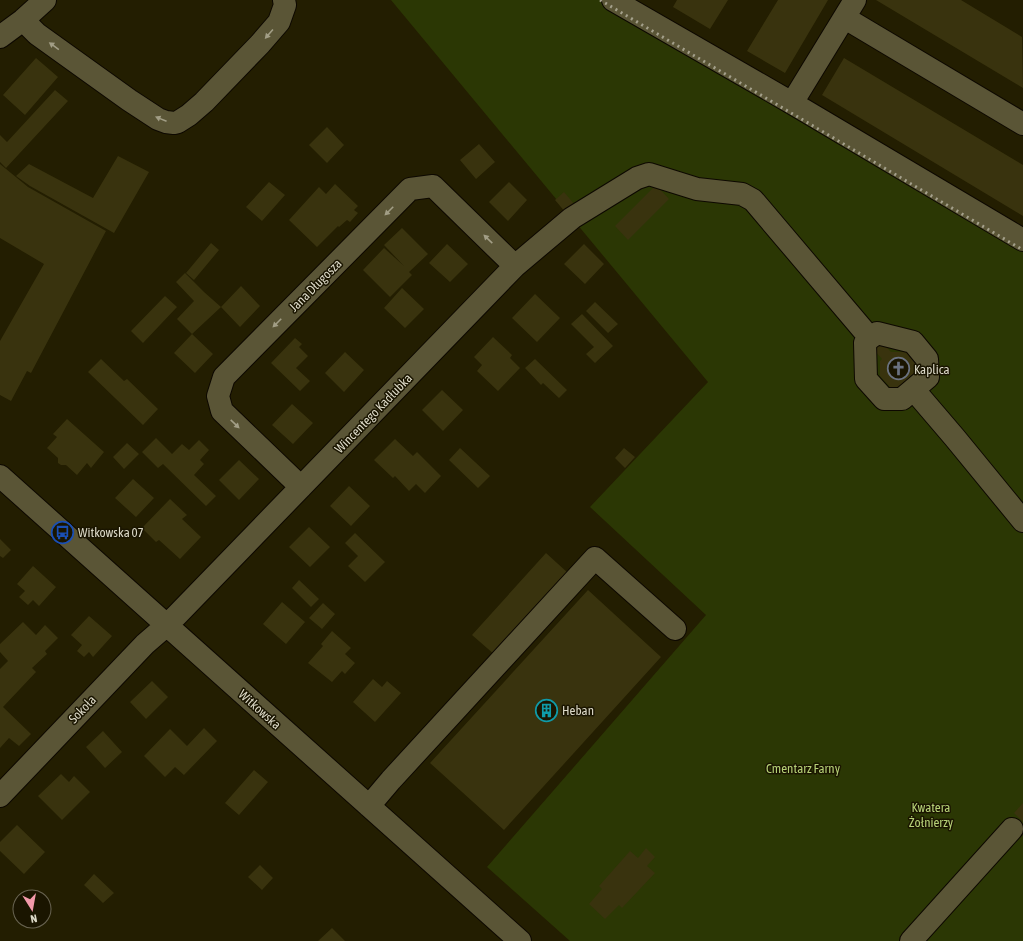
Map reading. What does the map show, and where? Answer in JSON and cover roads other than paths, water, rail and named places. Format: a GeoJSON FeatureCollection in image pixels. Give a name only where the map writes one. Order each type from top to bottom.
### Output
{"type":"FeatureCollection","features":[{"type":"Feature","properties":{"kind":"street"},"geometry":{"type":"LineString","coordinates":[[0,37],[23,20],[45,0]]}},
{"type":"Feature","properties":{"kind":"street"},"geometry":{"type":"LineString","coordinates":[[23,20],[36,34],[129,100],[158,119],[174,123],[189,115],[204,102],[260,44],[279,22],[285,5],[284,0]]}},
{"type":"Feature","properties":{"kind":"street"},"geometry":{"type":"LineString","coordinates":[[613,0],[644,8],[792,103],[1023,240]]}},
{"type":"Feature","properties":{"kind":"street"},"geometry":{"type":"LineString","coordinates":[[792,103],[850,9],[1023,124]]}},
{"type":"Feature","properties":{"kind":"street","name":"Wincentego Kadłubka"},"geometry":{"type":"LineString","coordinates":[[167,625],[516,266],[572,218],[636,178],[649,174],[697,189],[742,194],[753,200],[870,338]]}},
{"type":"Feature","properties":{"kind":"street","name":"Jana Długosza"},"geometry":{"type":"LineString","coordinates":[[301,487],[222,411],[218,396],[224,376],[410,189],[433,186],[516,266]]}},
{"type":"Feature","properties":{"kind":"street"},"geometry":{"type":"LineString","coordinates":[[876,333],[913,342],[927,359],[928,376],[914,390],[902,399],[884,399],[866,379],[865,343],[870,338],[876,333]]}},
{"type":"Feature","properties":{"kind":"street"},"geometry":{"type":"LineString","coordinates":[[914,390],[1023,521]]}},
{"type":"Feature","properties":{"kind":"street","name":"Witkowska"},"geometry":{"type":"LineString","coordinates":[[0,476],[520,941]]}},
{"type":"Feature","properties":{"kind":"street"},"geometry":{"type":"LineString","coordinates":[[368,806],[596,558],[675,629]]}},
{"type":"Feature","properties":{"kind":"street","name":"Sokoła"},"geometry":{"type":"LineString","coordinates":[[0,796],[145,644],[167,625]]}},
{"type":"Feature","properties":{"kind":"street"},"geometry":{"type":"LineString","coordinates":[[911,941],[1012,829]]}},
{"type":"Feature","properties":{"kind":"railway"},"geometry":{"type":"LineString","coordinates":[[600,0],[1023,250]]}},
{"type":"Feature","properties":{"kind":"place","name":"Kaplica"},"geometry":{"type":"Point","coordinates":[898,369]}},
{"type":"Feature","properties":{"kind":"place","name":"Witkowska 07"},"geometry":{"type":"Point","coordinates":[62,532]}},
{"type":"Feature","properties":{"kind":"place","name":"Heban"},"geometry":{"type":"Point","coordinates":[546,710]}},
{"type":"Feature","properties":{"kind":"park label","name":"Cmentarz Farny"},"geometry":{"type":"Point","coordinates":[803,768]}},
{"type":"Feature","properties":{"kind":"park label","name":"Kwatera Żołnierzy"},"geometry":{"type":"Point","coordinates":[931,814]}}]}
